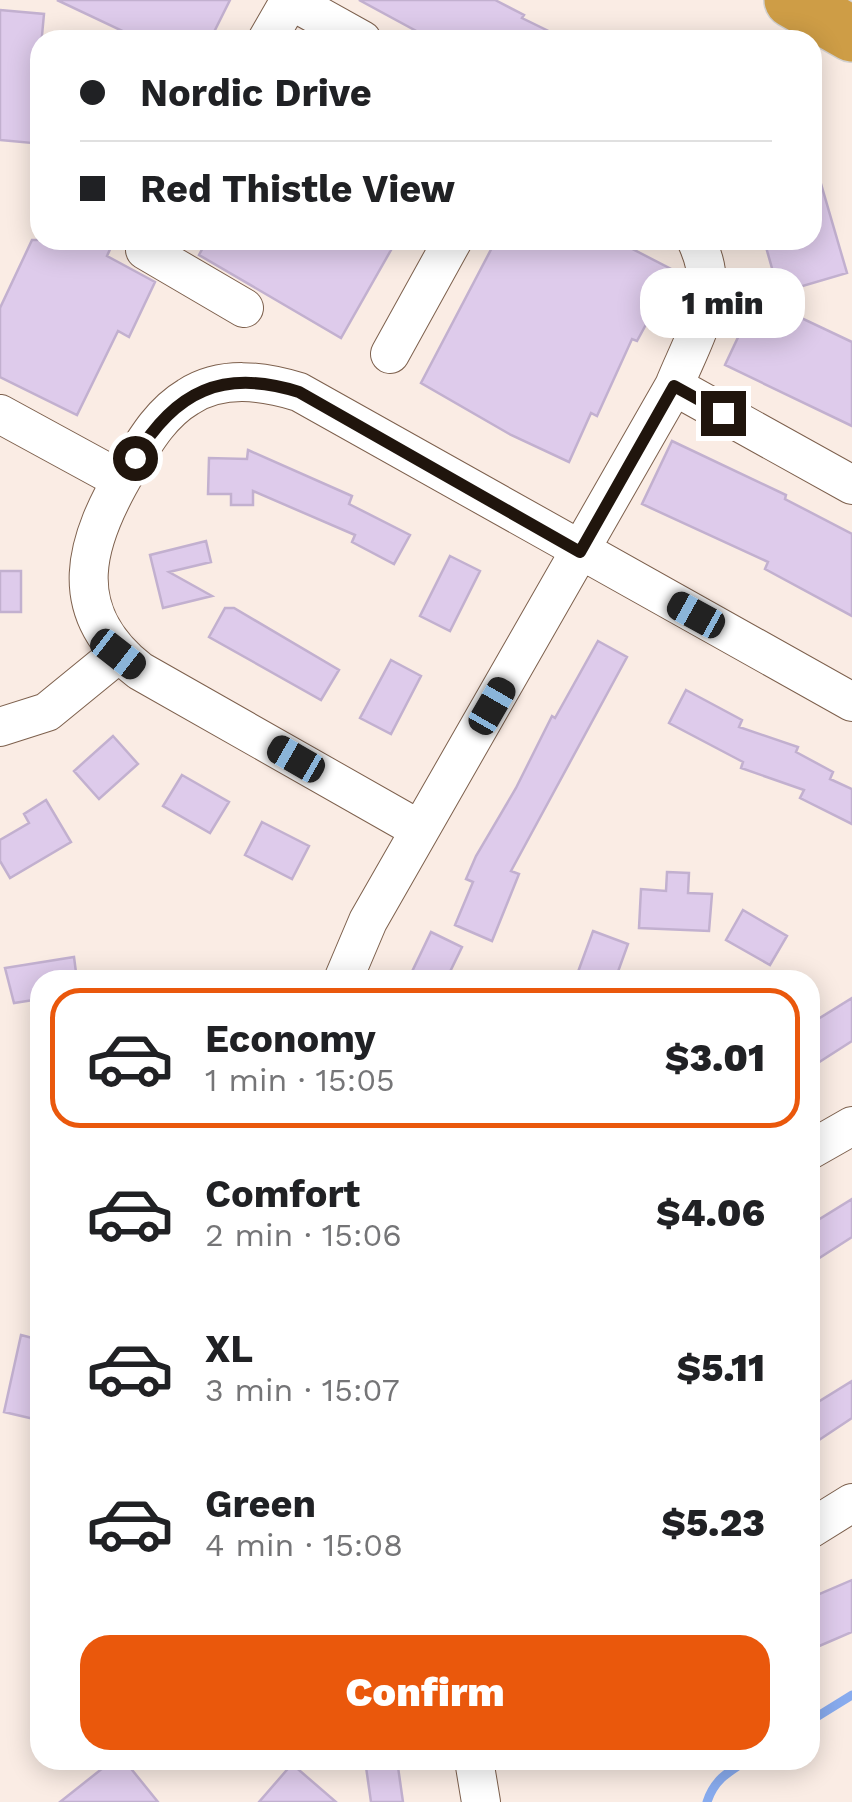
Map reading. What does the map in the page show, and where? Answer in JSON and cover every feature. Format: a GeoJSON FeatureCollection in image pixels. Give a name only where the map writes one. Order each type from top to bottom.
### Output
{"type":"FeatureCollection","features":[{"type":"Feature","properties":{"kind":"highway"},"geometry":{"type":"LineString","coordinates":[[792,0],[852,34]]}},
{"type":"Feature","properties":{"kind":"street"},"geometry":{"type":"LineString","coordinates":[[273,30],[290,0],[344,30]]}},
{"type":"Feature","properties":{"kind":"street"},"geometry":{"type":"LineString","coordinates":[[151,250],[244,308]]}},
{"type":"Feature","properties":{"kind":"street"},"geometry":{"type":"LineString","coordinates":[[390,354],[447,250]]}},
{"type":"Feature","properties":{"kind":"street"},"geometry":{"type":"LineString","coordinates":[[347,970],[360,936],[674,386],[707,308],[709,283],[701,250]]}},
{"type":"Feature","properties":{"kind":"street"},"geometry":{"type":"LineString","coordinates":[[420,830],[140,671],[118,654],[103,630],[93,607],[89,583],[95,532],[148,436],[190,396],[217,385],[269,382],[299,392],[852,702]]}},
{"type":"Feature","properties":{"kind":"street"},"geometry":{"type":"LineString","coordinates":[[674,386],[852,485]]}},
{"type":"Feature","properties":{"kind":"street"},"geometry":{"type":"LineString","coordinates":[[0,414],[122,480]]}},
{"type":"Feature","properties":{"kind":"street"},"geometry":{"type":"LineString","coordinates":[[0,727],[47,712],[118,654]]}},
{"type":"Feature","properties":{"kind":"street"},"geometry":{"type":"LineString","coordinates":[[820,1144],[852,1126]]}},
{"type":"Feature","properties":{"kind":"street"},"geometry":{"type":"LineString","coordinates":[[820,1524],[852,1503]]}},
{"type":"Feature","properties":{"kind":"street"},"geometry":{"type":"LineString","coordinates":[[476,1770],[481,1802]]}},
{"type":"Feature","properties":{"kind":"building"},"geometry":{"type":"Polygon","coordinates":[[[57,0],[230,0],[215,30],[121,30],[57,0]]]}},
{"type":"Feature","properties":{"kind":"building"},"geometry":{"type":"Polygon","coordinates":[[[359,0],[495,0],[547,30],[414,30],[359,0]]]}},
{"type":"Feature","properties":{"kind":"building"},"geometry":{"type":"Polygon","coordinates":[[[0,10],[44,14],[43,30],[30,30],[30,143],[0,140],[0,10]]]}},
{"type":"Feature","properties":{"kind":"building"},"geometry":{"type":"Polygon","coordinates":[[[822,187],[847,273],[779,293],[767,250],[822,250],[822,187]]]}},
{"type":"Feature","properties":{"kind":"building"},"geometry":{"type":"Polygon","coordinates":[[[30,244],[30,250],[110,250],[107,256],[155,282],[129,337],[118,331],[77,415],[0,377],[0,308],[30,244]]]}},
{"type":"Feature","properties":{"kind":"building"},"geometry":{"type":"Polygon","coordinates":[[[202,250],[391,250],[341,338],[199,255],[202,250]]]}},
{"type":"Feature","properties":{"kind":"building"},"geometry":{"type":"Polygon","coordinates":[[[491,250],[634,250],[675,271],[637,341],[632,339],[597,416],[591,413],[569,462],[511,435],[421,383],[491,250]]]}},
{"type":"Feature","properties":{"kind":"building"},"geometry":{"type":"Polygon","coordinates":[[[757,297],[852,342],[852,426],[725,365],[757,297]]]}},
{"type":"Feature","properties":{"kind":"building"},"geometry":{"type":"Polygon","coordinates":[[[672,441],[786,495],[785,499],[852,534],[852,616],[765,569],[768,562],[642,504],[672,441]]]}},
{"type":"Feature","properties":{"kind":"building"},"geometry":{"type":"Polygon","coordinates":[[[248,450],[352,496],[349,504],[410,535],[394,564],[352,542],[355,535],[253,491],[253,505],[231,505],[231,494],[208,494],[209,458],[247,459],[248,450]]]}},
{"type":"Feature","properties":{"kind":"building"},"geometry":{"type":"Polygon","coordinates":[[[206,541],[211,562],[169,572],[212,596],[163,608],[150,555],[206,541]]]}},
{"type":"Feature","properties":{"kind":"building"},"geometry":{"type":"Polygon","coordinates":[[[450,556],[480,571],[450,631],[420,616],[450,556]]]}},
{"type":"Feature","properties":{"kind":"building"},"geometry":{"type":"Polygon","coordinates":[[[0,571],[21,571],[21,612],[0,612],[0,571]]]}},
{"type":"Feature","properties":{"kind":"building"},"geometry":{"type":"Polygon","coordinates":[[[225,608],[234,608],[339,670],[321,700],[209,637],[225,608]]]}},
{"type":"Feature","properties":{"kind":"building"},"geometry":{"type":"Polygon","coordinates":[[[598,641],[627,657],[511,871],[519,874],[492,941],[455,925],[473,882],[466,879],[552,716],[555,718],[598,641]]]}},
{"type":"Feature","properties":{"kind":"building"},"geometry":{"type":"Polygon","coordinates":[[[391,660],[421,676],[391,734],[360,718],[391,660]]]}},
{"type":"Feature","properties":{"kind":"building"},"geometry":{"type":"Polygon","coordinates":[[[686,690],[742,720],[739,727],[798,747],[796,752],[833,772],[830,779],[852,789],[852,824],[800,798],[804,790],[741,768],[743,762],[669,723],[686,690]]]}},
{"type":"Feature","properties":{"kind":"building"},"geometry":{"type":"Polygon","coordinates":[[[113,736],[138,764],[99,799],[74,771],[113,736]]]}},
{"type":"Feature","properties":{"kind":"building"},"geometry":{"type":"Polygon","coordinates":[[[182,775],[229,802],[210,833],[163,806],[182,775]]]}},
{"type":"Feature","properties":{"kind":"building"},"geometry":{"type":"Polygon","coordinates":[[[46,800],[71,842],[10,878],[0,861],[0,840],[29,823],[24,814],[46,800]]]}},
{"type":"Feature","properties":{"kind":"building"},"geometry":{"type":"Polygon","coordinates":[[[262,822],[309,846],[292,879],[245,855],[262,822]]]}},
{"type":"Feature","properties":{"kind":"building"},"geometry":{"type":"Polygon","coordinates":[[[667,872],[689,873],[688,893],[712,894],[709,931],[639,928],[641,889],[666,891],[667,872]]]}},
{"type":"Feature","properties":{"kind":"building"},"geometry":{"type":"Polygon","coordinates":[[[743,910],[787,936],[770,965],[726,940],[743,910]]]}},
{"type":"Feature","properties":{"kind":"building"},"geometry":{"type":"Polygon","coordinates":[[[593,931],[628,944],[619,970],[579,970],[593,931]]]}},
{"type":"Feature","properties":{"kind":"building"},"geometry":{"type":"Polygon","coordinates":[[[431,932],[462,947],[451,970],[413,970],[431,932]]]}},
{"type":"Feature","properties":{"kind":"building"},"geometry":{"type":"Polygon","coordinates":[[[74,957],[76,970],[30,970],[30,1001],[14,1003],[5,968],[74,957]]]}},
{"type":"Feature","properties":{"kind":"building"},"geometry":{"type":"Polygon","coordinates":[[[852,998],[852,1041],[820,1062],[820,1018],[852,998]]]}},
{"type":"Feature","properties":{"kind":"building"},"geometry":{"type":"Polygon","coordinates":[[[852,1199],[852,1237],[820,1258],[820,1219],[852,1199]]]}},
{"type":"Feature","properties":{"kind":"building"},"geometry":{"type":"Polygon","coordinates":[[[21,1335],[30,1337],[30,1418],[4,1412],[21,1335]]]}},
{"type":"Feature","properties":{"kind":"building"},"geometry":{"type":"Polygon","coordinates":[[[852,1381],[852,1418],[820,1439],[820,1401],[852,1381]]]}},
{"type":"Feature","properties":{"kind":"building"},"geometry":{"type":"Polygon","coordinates":[[[852,1580],[852,1632],[820,1646],[820,1594],[852,1580]]]}},
{"type":"Feature","properties":{"kind":"building"},"geometry":{"type":"Polygon","coordinates":[[[100,1770],[132,1770],[158,1802],[60,1802],[100,1770]]]}},
{"type":"Feature","properties":{"kind":"building"},"geometry":{"type":"Polygon","coordinates":[[[287,1770],[299,1770],[336,1802],[259,1802],[287,1770]]]}},
{"type":"Feature","properties":{"kind":"building"},"geometry":{"type":"Polygon","coordinates":[[[366,1770],[398,1770],[403,1802],[371,1802],[366,1770]]]}},
{"type":"Feature","properties":{"kind":"waterway"},"geometry":{"type":"LineString","coordinates":[[820,1715],[852,1695]]}},
{"type":"Feature","properties":{"kind":"waterway"},"geometry":{"type":"LineString","coordinates":[[707,1802],[718,1782],[732,1770]]}},
{"type":"Feature","properties":{"kind":"route"},"geometry":{"type":"LineString","coordinates":[[135,458],[167,414],[190,396],[217,385],[269,382],[299,392],[580,552],[674,386],[723,413]]}}]}
